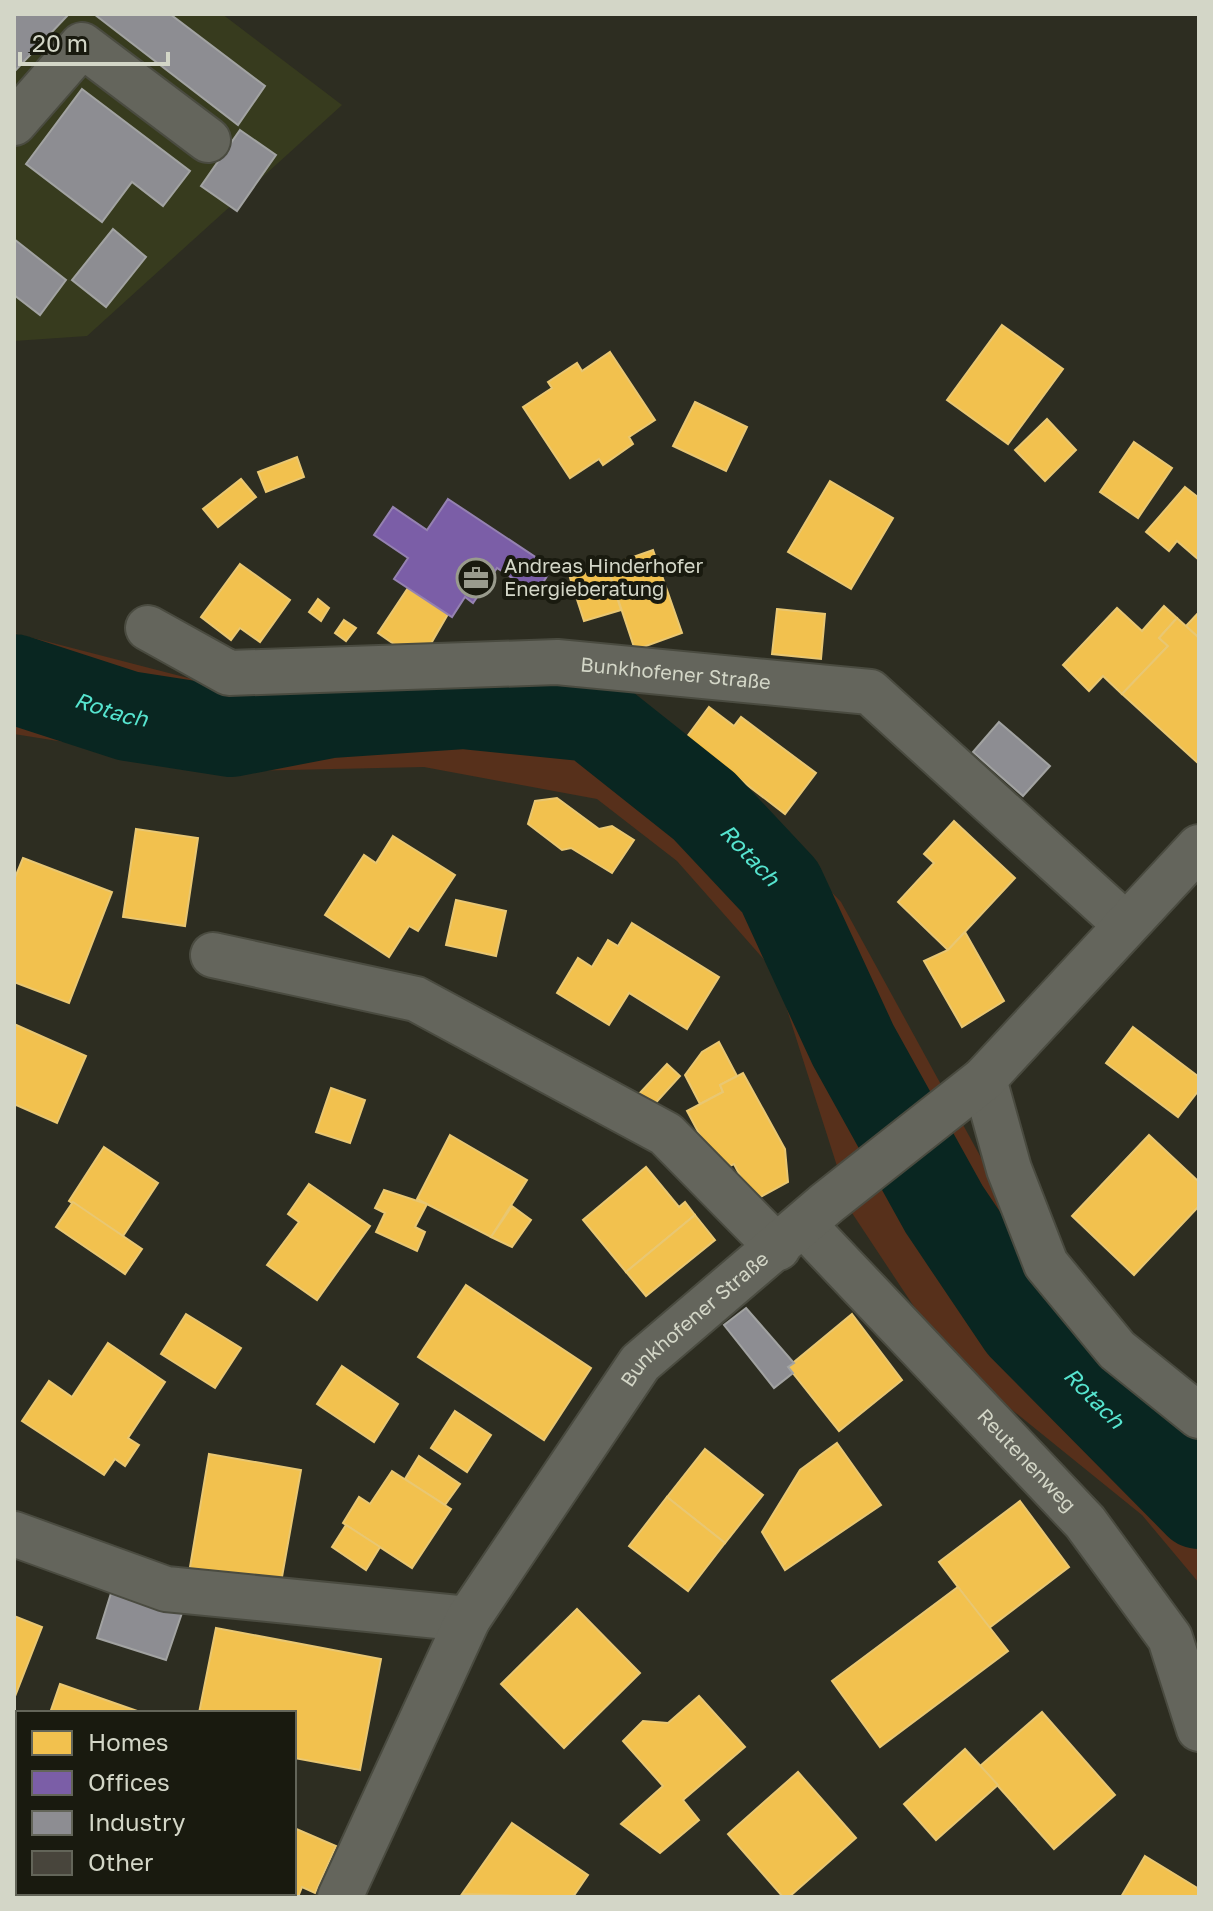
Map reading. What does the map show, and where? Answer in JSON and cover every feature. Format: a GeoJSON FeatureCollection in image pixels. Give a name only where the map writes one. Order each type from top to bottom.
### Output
{"type":"FeatureCollection","features":[{"type":"Feature","properties":{"kind":"street"},"geometry":{"type":"LineString","coordinates":[[14,123],[82,45],[208,140]]}},
{"type":"Feature","properties":{"kind":"street","name":"Bunkhofener Straße"},"geometry":{"type":"LineString","coordinates":[[148,628],[229,673],[557,662],[870,692],[1125,924]]}},
{"type":"Feature","properties":{"kind":"street","name":"Bunkhofener Straße"},"geometry":{"type":"LineString","coordinates":[[340,1897],[468,1619],[640,1363],[803,1225],[984,1079],[1199,847]]}},
{"type":"Feature","properties":{"kind":"street","name":"Reutenenweg"},"geometry":{"type":"LineString","coordinates":[[213,955],[416,999],[666,1134],[803,1225],[1085,1522],[1170,1638],[1199,1729]]}},
{"type":"Feature","properties":{"kind":"street"},"geometry":{"type":"LineString","coordinates":[[984,1079],[1009,1169],[1046,1264],[1117,1350],[1199,1416]]}},
{"type":"Feature","properties":{"kind":"street"},"geometry":{"type":"LineString","coordinates":[[14,1534],[166,1589],[468,1619]]}},
{"type":"Feature","properties":{"kind":"shaded area"},"geometry":{"type":"Polygon","coordinates":[[[14,14],[222,14],[342,105],[87,336],[14,341],[14,14]]]}},
{"type":"Feature","properties":{"kind":"shaded area"},"geometry":{"type":"Polygon","coordinates":[[[14,633],[219,686],[542,685],[666,720],[841,902],[996,1185],[1191,1435],[1199,1439],[1199,1583],[1142,1515],[948,1358],[852,1213],[775,972],[677,861],[597,799],[424,767],[246,771],[14,734],[14,633]]]}},
{"type":"Feature","properties":{"kind":"building: Homes"},"geometry":{"type":"Polygon","coordinates":[[[1002,325],[1063,369],[1008,444],[947,400],[1002,325]]]}},
{"type":"Feature","properties":{"kind":"building: Homes"},"geometry":{"type":"Polygon","coordinates":[[[610,352],[655,420],[629,437],[633,444],[603,465],[599,459],[570,478],[523,407],[552,388],[548,382],[577,363],[582,371],[610,352]]]}},
{"type":"Feature","properties":{"kind":"building: Homes"},"geometry":{"type":"Polygon","coordinates":[[[695,402],[747,427],[726,471],[673,446],[695,402]]]}},
{"type":"Feature","properties":{"kind":"building: Homes"},"geometry":{"type":"Polygon","coordinates":[[[1047,419],[1076,450],[1045,481],[1015,450],[1047,419]]]}},
{"type":"Feature","properties":{"kind":"building: Homes"},"geometry":{"type":"Polygon","coordinates":[[[1134,442],[1172,468],[1138,518],[1100,492],[1134,442]]]}},
{"type":"Feature","properties":{"kind":"building: Homes"},"geometry":{"type":"Polygon","coordinates":[[[297,457],[304,477],[266,492],[258,472],[297,457]]]}},
{"type":"Feature","properties":{"kind":"building: Homes"},"geometry":{"type":"Polygon","coordinates":[[[241,479],[256,497],[218,527],[203,509],[241,479]]]}},
{"type":"Feature","properties":{"kind":"building: Homes"},"geometry":{"type":"Polygon","coordinates":[[[830,481],[893,518],[851,589],[788,552],[830,481]]]}},
{"type":"Feature","properties":{"kind":"building: Homes"},"geometry":{"type":"Polygon","coordinates":[[[1185,487],[1199,498],[1199,560],[1177,541],[1169,551],[1146,532],[1185,487]]]}},
{"type":"Feature","properties":{"kind":"building: Homes"},"geometry":{"type":"Polygon","coordinates":[[[653,550],[682,633],[635,650],[607,566],[653,550]]]}},
{"type":"Feature","properties":{"kind":"building: Homes"},"geometry":{"type":"Polygon","coordinates":[[[240,564],[290,600],[260,642],[240,628],[231,640],[201,617],[240,564]]]}},
{"type":"Feature","properties":{"kind":"building: Homes"},"geometry":{"type":"Polygon","coordinates":[[[607,566],[621,610],[584,621],[570,578],[607,566]]]}},
{"type":"Feature","properties":{"kind":"building: Homes"},"geometry":{"type":"Polygon","coordinates":[[[408,588],[448,614],[429,647],[401,649],[378,633],[408,588]]]}},
{"type":"Feature","properties":{"kind":"building: Homes"},"geometry":{"type":"Polygon","coordinates":[[[318,599],[329,608],[321,621],[309,612],[318,599]]]}},
{"type":"Feature","properties":{"kind":"building: Homes"},"geometry":{"type":"Polygon","coordinates":[[[1164,606],[1177,618],[1159,638],[1168,646],[1122,694],[1103,676],[1089,691],[1063,665],[1117,608],[1142,631],[1164,606]]]}},
{"type":"Feature","properties":{"kind":"building: Homes"},"geometry":{"type":"Polygon","coordinates":[[[777,609],[825,614],[821,659],[772,654],[777,609]]]}},
{"type":"Feature","properties":{"kind":"building: Homes"},"geometry":{"type":"Polygon","coordinates":[[[1199,612],[1199,638],[1186,626],[1199,612]]]}},
{"type":"Feature","properties":{"kind":"building: Homes"},"geometry":{"type":"Polygon","coordinates":[[[1177,618],[1199,638],[1199,764],[1122,694],[1168,646],[1159,638],[1177,618]]]}},
{"type":"Feature","properties":{"kind":"building: Homes"},"geometry":{"type":"Polygon","coordinates":[[[344,620],[356,628],[346,641],[335,633],[344,620]]]}},
{"type":"Feature","properties":{"kind":"building: Homes"},"geometry":{"type":"Polygon","coordinates":[[[709,707],[734,726],[741,717],[816,773],[785,814],[686,738],[709,707]]]}},
{"type":"Feature","properties":{"kind":"building: Homes"},"geometry":{"type":"Polygon","coordinates":[[[557,798],[599,829],[612,826],[634,840],[612,873],[571,848],[562,850],[528,824],[535,801],[557,798]]]}},
{"type":"Feature","properties":{"kind":"building: Homes"},"geometry":{"type":"Polygon","coordinates":[[[954,821],[1015,878],[948,950],[898,902],[934,863],[924,854],[954,821]]]}},
{"type":"Feature","properties":{"kind":"building: Homes"},"geometry":{"type":"Polygon","coordinates":[[[136,829],[198,838],[185,926],[123,917],[136,829]]]}},
{"type":"Feature","properties":{"kind":"building: Homes"},"geometry":{"type":"Polygon","coordinates":[[[393,836],[455,875],[418,931],[409,926],[389,957],[325,915],[364,855],[376,863],[393,836]]]}},
{"type":"Feature","properties":{"kind":"building: Homes"},"geometry":{"type":"Polygon","coordinates":[[[23,858],[112,892],[69,1003],[14,982],[14,880],[23,858]]]}},
{"type":"Feature","properties":{"kind":"building: Homes"},"geometry":{"type":"Polygon","coordinates":[[[456,900],[506,911],[496,956],[446,945],[456,900]]]}},
{"type":"Feature","properties":{"kind":"building: Homes"},"geometry":{"type":"Polygon","coordinates":[[[632,923],[719,977],[687,1029],[629,993],[609,1025],[557,993],[578,958],[592,967],[608,940],[618,946],[632,923]]]}},
{"type":"Feature","properties":{"kind":"building: Homes"},"geometry":{"type":"Polygon","coordinates":[[[965,932],[1004,1001],[962,1027],[924,961],[948,950],[965,932]]]}},
{"type":"Feature","properties":{"kind":"building: Homes"},"geometry":{"type":"Polygon","coordinates":[[[14,1024],[86,1056],[57,1123],[14,1104],[14,1024]]]}},
{"type":"Feature","properties":{"kind":"building: Homes"},"geometry":{"type":"Polygon","coordinates":[[[1133,1027],[1199,1077],[1199,1090],[1178,1117],[1106,1063],[1133,1027]]]}},
{"type":"Feature","properties":{"kind":"building: Homes"},"geometry":{"type":"Polygon","coordinates":[[[719,1042],[737,1076],[720,1085],[723,1092],[700,1104],[685,1075],[702,1052],[719,1042]]]}},
{"type":"Feature","properties":{"kind":"building: Homes"},"geometry":{"type":"Polygon","coordinates":[[[667,1064],[680,1076],[651,1108],[638,1095],[667,1064]]]}},
{"type":"Feature","properties":{"kind":"building: Homes"},"geometry":{"type":"Polygon","coordinates":[[[743,1073],[785,1149],[788,1182],[753,1201],[734,1164],[719,1171],[687,1111],[723,1092],[720,1085],[743,1073]]]}},
{"type":"Feature","properties":{"kind":"building: Homes"},"geometry":{"type":"Polygon","coordinates":[[[331,1088],[365,1100],[350,1143],[316,1132],[331,1088]]]}},
{"type":"Feature","properties":{"kind":"building: Homes"},"geometry":{"type":"Polygon","coordinates":[[[450,1135],[527,1180],[491,1237],[417,1199],[450,1135]]]}},
{"type":"Feature","properties":{"kind":"building: Homes"},"geometry":{"type":"Polygon","coordinates":[[[1149,1135],[1199,1182],[1199,1206],[1134,1275],[1072,1216],[1149,1135]]]}},
{"type":"Feature","properties":{"kind":"building: Homes"},"geometry":{"type":"Polygon","coordinates":[[[104,1147],[158,1183],[123,1236],[69,1201],[104,1147]]]}},
{"type":"Feature","properties":{"kind":"building: Homes"},"geometry":{"type":"Polygon","coordinates":[[[646,1167],[679,1207],[685,1202],[695,1215],[626,1272],[583,1220],[646,1167]]]}},
{"type":"Feature","properties":{"kind":"building: Homes"},"geometry":{"type":"Polygon","coordinates":[[[309,1184],[370,1226],[317,1300],[267,1265],[299,1222],[288,1214],[309,1184]]]}},
{"type":"Feature","properties":{"kind":"building: Homes"},"geometry":{"type":"Polygon","coordinates":[[[384,1190],[427,1204],[415,1227],[425,1232],[417,1251],[376,1232],[385,1213],[375,1208],[384,1190]]]}},
{"type":"Feature","properties":{"kind":"building: Homes"},"geometry":{"type":"Polygon","coordinates":[[[73,1202],[142,1249],[125,1274],[56,1227],[73,1202]]]}},
{"type":"Feature","properties":{"kind":"building: Homes"},"geometry":{"type":"Polygon","coordinates":[[[512,1206],[531,1220],[512,1247],[491,1237],[512,1206]]]}},
{"type":"Feature","properties":{"kind":"building: Homes"},"geometry":{"type":"Polygon","coordinates":[[[695,1215],[715,1240],[646,1296],[626,1272],[695,1215]]]}},
{"type":"Feature","properties":{"kind":"building: Homes"},"geometry":{"type":"Polygon","coordinates":[[[466,1285],[591,1368],[544,1440],[418,1357],[466,1285]]]}},
{"type":"Feature","properties":{"kind":"building: Homes"},"geometry":{"type":"Polygon","coordinates":[[[186,1314],[241,1348],[215,1388],[161,1354],[186,1314]]]}},
{"type":"Feature","properties":{"kind":"building: Homes"},"geometry":{"type":"Polygon","coordinates":[[[852,1314],[902,1380],[839,1431],[788,1367],[852,1314]]]}},
{"type":"Feature","properties":{"kind":"building: Homes"},"geometry":{"type":"Polygon","coordinates":[[[108,1343],[165,1382],[128,1438],[139,1445],[125,1466],[115,1459],[104,1475],[22,1421],[49,1381],[72,1397],[108,1343]]]}},
{"type":"Feature","properties":{"kind":"building: Homes"},"geometry":{"type":"Polygon","coordinates":[[[342,1366],[398,1404],[374,1442],[317,1404],[342,1366]]]}},
{"type":"Feature","properties":{"kind":"building: Homes"},"geometry":{"type":"Polygon","coordinates":[[[455,1411],[491,1435],[467,1472],[431,1448],[455,1411]]]}},
{"type":"Feature","properties":{"kind":"building: Homes"},"geometry":{"type":"Polygon","coordinates":[[[837,1443],[881,1505],[785,1570],[762,1532],[800,1470],[837,1443]]]}},
{"type":"Feature","properties":{"kind":"building: Homes"},"geometry":{"type":"Polygon","coordinates":[[[705,1449],[763,1495],[725,1543],[667,1497],[705,1449]]]}},
{"type":"Feature","properties":{"kind":"building: Homes"},"geometry":{"type":"Polygon","coordinates":[[[209,1454],[301,1470],[280,1588],[189,1573],[209,1454]]]}},
{"type":"Feature","properties":{"kind":"building: Homes"},"geometry":{"type":"Polygon","coordinates":[[[419,1456],[460,1484],[445,1505],[405,1479],[419,1456]]]}},
{"type":"Feature","properties":{"kind":"building: Homes"},"geometry":{"type":"Polygon","coordinates":[[[392,1471],[451,1509],[412,1568],[343,1523],[359,1497],[370,1504],[392,1471]]]}},
{"type":"Feature","properties":{"kind":"building: Homes"},"geometry":{"type":"Polygon","coordinates":[[[667,1497],[725,1543],[688,1591],[629,1546],[667,1497]]]}},
{"type":"Feature","properties":{"kind":"building: Homes"},"geometry":{"type":"Polygon","coordinates":[[[1020,1501],[1069,1567],[989,1628],[939,1562],[1020,1501]]]}},
{"type":"Feature","properties":{"kind":"building: Homes"},"geometry":{"type":"Polygon","coordinates":[[[346,1525],[380,1547],[366,1570],[332,1547],[346,1525]]]}},
{"type":"Feature","properties":{"kind":"building: Homes"},"geometry":{"type":"Polygon","coordinates":[[[958,1587],[1008,1651],[880,1747],[832,1681],[958,1587]]]}},
{"type":"Feature","properties":{"kind":"building: Homes"},"geometry":{"type":"Polygon","coordinates":[[[577,1609],[640,1673],[564,1748],[501,1684],[577,1609]]]}},
{"type":"Feature","properties":{"kind":"building: Homes"},"geometry":{"type":"Polygon","coordinates":[[[14,1616],[42,1627],[14,1699],[14,1616]]]}},
{"type":"Feature","properties":{"kind":"building: Homes"},"geometry":{"type":"Polygon","coordinates":[[[216,1628],[381,1659],[360,1770],[296,1758],[296,1711],[199,1711],[216,1628]]]}},
{"type":"Feature","properties":{"kind":"building: Homes"},"geometry":{"type":"Polygon","coordinates":[[[60,1684],[137,1711],[51,1711],[60,1684]]]}},
{"type":"Feature","properties":{"kind":"building: Homes"},"geometry":{"type":"Polygon","coordinates":[[[699,1696],[745,1747],[683,1800],[699,1820],[660,1853],[621,1824],[663,1786],[623,1741],[643,1721],[668,1723],[699,1696]]]}},
{"type":"Feature","properties":{"kind":"building: Homes"},"geometry":{"type":"Polygon","coordinates":[[[1042,1712],[1115,1795],[1054,1849],[980,1766],[1042,1712]]]}},
{"type":"Feature","properties":{"kind":"building: Homes"},"geometry":{"type":"Polygon","coordinates":[[[965,1749],[998,1785],[936,1840],[904,1804],[965,1749]]]}},
{"type":"Feature","properties":{"kind":"building: Homes"},"geometry":{"type":"Polygon","coordinates":[[[798,1772],[856,1838],[789,1897],[783,1897],[728,1834],[798,1772]]]}},
{"type":"Feature","properties":{"kind":"building: Homes"},"geometry":{"type":"Polygon","coordinates":[[[512,1823],[588,1875],[573,1897],[462,1894],[512,1823]]]}},
{"type":"Feature","properties":{"kind":"building: Homes"},"geometry":{"type":"Polygon","coordinates":[[[296,1829],[336,1846],[315,1893],[302,1887],[298,1897],[254,1897],[296,1895],[296,1829]]]}},
{"type":"Feature","properties":{"kind":"building: Homes"},"geometry":{"type":"Polygon","coordinates":[[[1145,1856],[1199,1889],[1199,1897],[1121,1897],[1145,1856]]]}},
{"type":"Feature","properties":{"kind":"building: Offices"},"geometry":{"type":"Polygon","coordinates":[[[448,499],[552,568],[536,594],[497,568],[473,603],[465,597],[452,617],[394,579],[408,558],[374,535],[393,507],[427,530],[448,499]]]}},
{"type":"Feature","properties":{"kind":"building: Industry"},"geometry":{"type":"Polygon","coordinates":[[[14,14],[69,14],[14,72],[14,14]]]}},
{"type":"Feature","properties":{"kind":"building: Industry"},"geometry":{"type":"Polygon","coordinates":[[[94,14],[170,14],[265,86],[238,125],[94,14]]]}},
{"type":"Feature","properties":{"kind":"building: Industry"},"geometry":{"type":"Polygon","coordinates":[[[82,89],[190,171],[163,206],[132,182],[102,222],[26,164],[82,89]]]}},
{"type":"Feature","properties":{"kind":"building: Industry"},"geometry":{"type":"Polygon","coordinates":[[[240,130],[276,155],[237,211],[201,186],[240,130]]]}},
{"type":"Feature","properties":{"kind":"building: Industry"},"geometry":{"type":"Polygon","coordinates":[[[113,229],[146,257],[106,307],[72,280],[113,229]]]}},
{"type":"Feature","properties":{"kind":"building: Industry"},"geometry":{"type":"Polygon","coordinates":[[[14,239],[66,280],[40,315],[14,295],[14,239]]]}},
{"type":"Feature","properties":{"kind":"building: Industry"},"geometry":{"type":"Polygon","coordinates":[[[999,722],[1050,766],[1023,796],[973,752],[999,722]]]}},
{"type":"Feature","properties":{"kind":"building: Industry"},"geometry":{"type":"Polygon","coordinates":[[[746,1308],[794,1363],[788,1367],[793,1373],[774,1388],[724,1325],[746,1308]]]}},
{"type":"Feature","properties":{"kind":"building: Industry"},"geometry":{"type":"Polygon","coordinates":[[[112,1590],[182,1613],[166,1660],[97,1638],[112,1590]]]}},
{"type":"Feature","properties":{"kind":"building: Other"},"geometry":{"type":"Polygon","coordinates":[[[14,1880],[16,1895],[57,1897],[14,1897],[14,1880]]]}},
{"type":"Feature","properties":{"kind":"waterway","name":"Rotach"},"geometry":{"type":"LineString","coordinates":[[14,679],[128,716],[231,732],[330,713],[463,704],[592,717],[704,806],[780,887],[853,1045],[944,1209],[1022,1325],[1199,1504]]}},
{"type":"Feature","properties":{"kind":"place","name":"Andreas Hinderhofer Energieberatung"},"geometry":{"type":"Point","coordinates":[476,578]}}]}
